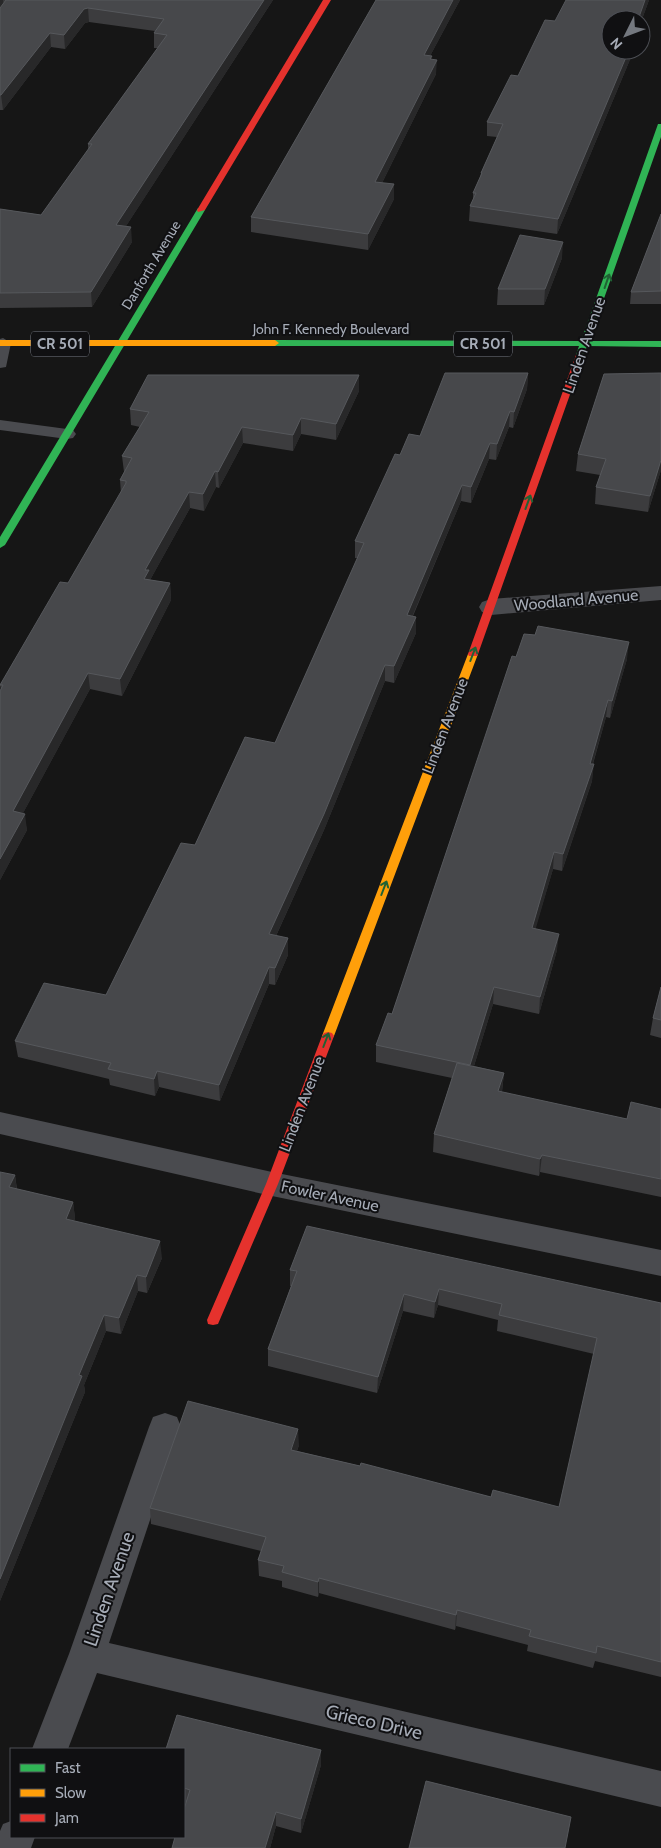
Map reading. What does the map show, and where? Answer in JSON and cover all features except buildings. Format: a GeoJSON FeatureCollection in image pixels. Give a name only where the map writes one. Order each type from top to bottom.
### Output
{"type":"FeatureCollection","features":[{"type":"Feature","properties":{"kind":"main road","name":"Danforth Avenue"},"geometry":{"type":"LineString","coordinates":[[0,545],[328,0]]}},
{"type":"Feature","properties":{"kind":"main road","name":"Linden Avenue"},"geometry":{"type":"LineString","coordinates":[[213,1320],[272,1184],[491,607],[661,126]]}},
{"type":"Feature","properties":{"kind":"main road","name":"John F. Kennedy Boulevard"},"geometry":{"type":"LineString","coordinates":[[2,343],[661,344]]}},
{"type":"Feature","properties":{"kind":"street","name":"Woodland Avenue"},"geometry":{"type":"LineString","coordinates":[[491,607],[661,593]]}},
{"type":"Feature","properties":{"kind":"street","name":"Fowler Avenue"},"geometry":{"type":"LineString","coordinates":[[0,1123],[272,1184],[661,1263]]}},
{"type":"Feature","properties":{"kind":"street","name":"Linden Avenue"},"geometry":{"type":"LineString","coordinates":[[50,1748],[86,1654],[165,1428]]}},
{"type":"Feature","properties":{"kind":"street","name":"Grieco Drive"},"geometry":{"type":"LineString","coordinates":[[86,1654],[661,1789]]}},
{"type":"Feature","properties":{"kind":"lane"},"geometry":{"type":"LineString","coordinates":[[0,363],[2,343]]}},
{"type":"Feature","properties":{"kind":"lane"},"geometry":{"type":"LineString","coordinates":[[0,424],[67,434]]}},
{"type":"Feature","properties":{"kind":"traffic: fast"},"geometry":{"type":"LineString","coordinates":[[580,355],[661,126]]}},
{"type":"Feature","properties":{"kind":"traffic: fast"},"geometry":{"type":"LineString","coordinates":[[0,545],[201,210]]}},
{"type":"Feature","properties":{"kind":"traffic: fast"},"geometry":{"type":"LineString","coordinates":[[275,343],[661,344]]}},
{"type":"Feature","properties":{"kind":"traffic: slow"},"geometry":{"type":"LineString","coordinates":[[0,343],[275,343]]}},
{"type":"Feature","properties":{"kind":"traffic: slow"},"geometry":{"type":"LineString","coordinates":[[328,1036],[473,654]]}},
{"type":"Feature","properties":{"kind":"traffic: jam"},"geometry":{"type":"LineString","coordinates":[[201,210],[327,0]]}},
{"type":"Feature","properties":{"kind":"traffic: jam"},"geometry":{"type":"LineString","coordinates":[[473,654],[580,355]]}},
{"type":"Feature","properties":{"kind":"traffic: jam"},"geometry":{"type":"LineString","coordinates":[[213,1320],[272,1184],[328,1036]]}}]}
